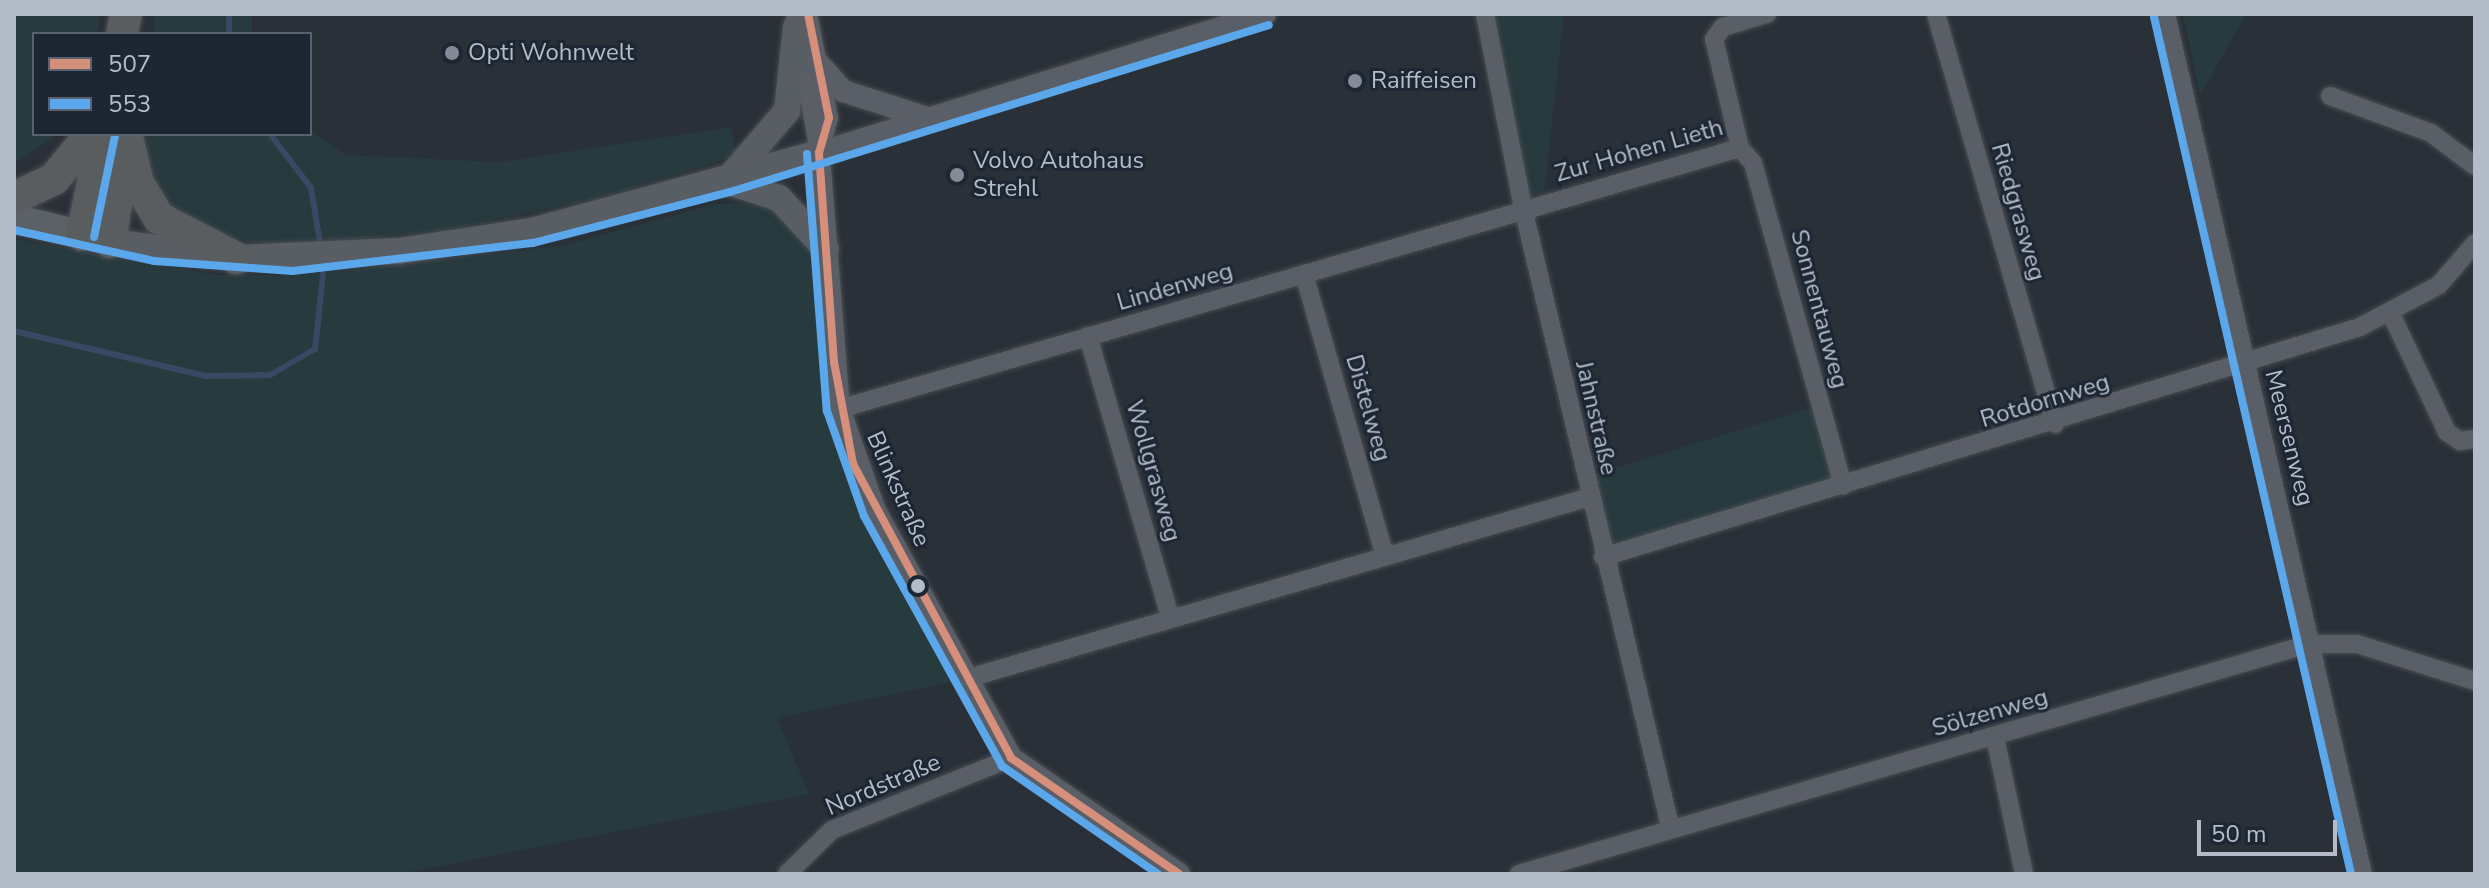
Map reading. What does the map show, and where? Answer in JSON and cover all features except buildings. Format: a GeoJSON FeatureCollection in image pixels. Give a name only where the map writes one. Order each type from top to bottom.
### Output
{"type":"FeatureCollection","features":[{"type":"Feature","properties":{"kind":"highway"},"geometry":{"type":"LineString","coordinates":[[14,198],[54,179],[89,136]]}},
{"type":"Feature","properties":{"kind":"highway"},"geometry":{"type":"LineString","coordinates":[[96,238],[119,136]]}},
{"type":"Feature","properties":{"kind":"highway"},"geometry":{"type":"LineString","coordinates":[[119,136],[138,183],[159,218],[236,258]]}},
{"type":"Feature","properties":{"kind":"main road"},"geometry":{"type":"LineString","coordinates":[[726,181],[787,111],[800,18]]}},
{"type":"Feature","properties":{"kind":"main road"},"geometry":{"type":"LineString","coordinates":[[14,218],[96,238],[236,258],[347,257],[460,243],[726,181],[819,153]]}},
{"type":"Feature","properties":{"kind":"main road"},"geometry":{"type":"LineString","coordinates":[[726,181],[779,198],[826,249]]}},
{"type":"Feature","properties":{"kind":"street"},"geometry":{"type":"LineString","coordinates":[[819,153],[1265,14]]}},
{"type":"Feature","properties":{"kind":"street","name":"Jahnstraße"},"geometry":{"type":"LineString","coordinates":[[1485,14],[1523,208],[1603,557],[1671,830]]}},
{"type":"Feature","properties":{"kind":"street","name":"Zur Hohen Lieth"},"geometry":{"type":"LineString","coordinates":[[1523,208],[1740,148],[1714,39],[1723,27],[1767,14]]}},
{"type":"Feature","properties":{"kind":"street","name":"Riedgrasweg"},"geometry":{"type":"LineString","coordinates":[[1936,14],[2055,424]]}},
{"type":"Feature","properties":{"kind":"street","name":"Meersenweg"},"geometry":{"type":"LineString","coordinates":[[2166,14],[2363,874]]}},
{"type":"Feature","properties":{"kind":"street"},"geometry":{"type":"LineString","coordinates":[[800,18],[818,63],[829,118],[819,153]]}},
{"type":"Feature","properties":{"kind":"street"},"geometry":{"type":"LineString","coordinates":[[800,18],[819,153]]}},
{"type":"Feature","properties":{"kind":"street"},"geometry":{"type":"LineString","coordinates":[[818,63],[843,91],[931,119]]}},
{"type":"Feature","properties":{"kind":"street"},"geometry":{"type":"LineString","coordinates":[[2330,96],[2431,133],[2475,166]]}},
{"type":"Feature","properties":{"kind":"street","name":"Sonnentauweg"},"geometry":{"type":"LineString","coordinates":[[1740,148],[1753,163],[1843,486]]}},
{"type":"Feature","properties":{"kind":"street","name":"Blinkstraße"},"geometry":{"type":"LineString","coordinates":[[819,153],[839,409],[858,476],[965,679],[1011,758],[1179,874]]}},
{"type":"Feature","properties":{"kind":"street","name":"Lindenweg"},"geometry":{"type":"LineString","coordinates":[[839,409],[1523,208]]}},
{"type":"Feature","properties":{"kind":"street","name":"Rotdornweg"},"geometry":{"type":"LineString","coordinates":[[1603,557],[2055,424],[2246,365],[2391,314],[2439,285],[2475,243]]}},
{"type":"Feature","properties":{"kind":"street","name":"Distelweg"},"geometry":{"type":"LineString","coordinates":[[1304,274],[1385,556]]}},
{"type":"Feature","properties":{"kind":"street"},"geometry":{"type":"LineString","coordinates":[[2391,314],[2447,432],[2460,441],[2475,439]]}},
{"type":"Feature","properties":{"kind":"street","name":"Wollgrasweg"},"geometry":{"type":"LineString","coordinates":[[1088,336],[1171,619]]}},
{"type":"Feature","properties":{"kind":"street"},"geometry":{"type":"LineString","coordinates":[[965,679],[1590,497]]}},
{"type":"Feature","properties":{"kind":"street","name":"Sölzenweg"},"geometry":{"type":"LineString","coordinates":[[1519,874],[2309,644],[2357,644],[2475,681]]}},
{"type":"Feature","properties":{"kind":"street"},"geometry":{"type":"LineString","coordinates":[[1995,737],[2024,874]]}},
{"type":"Feature","properties":{"kind":"street","name":"Nordstraße"},"geometry":{"type":"LineString","coordinates":[[787,874],[832,830],[1011,758]]}},
{"type":"Feature","properties":{"kind":"green space"},"geometry":{"type":"Polygon","coordinates":[[[14,14],[101,14],[97,32],[32,32],[32,136],[55,136],[14,164],[14,14]]]}},
{"type":"Feature","properties":{"kind":"green space"},"geometry":{"type":"Polygon","coordinates":[[[154,14],[252,14],[252,32],[154,32],[154,14]]]}},
{"type":"Feature","properties":{"kind":"green space"},"geometry":{"type":"Polygon","coordinates":[[[1496,14],[1564,14],[1544,192],[1528,197],[1496,14]]]}},
{"type":"Feature","properties":{"kind":"green space"},"geometry":{"type":"Polygon","coordinates":[[[2183,14],[2246,14],[2200,96],[2183,14]]]}},
{"type":"Feature","properties":{"kind":"green space"},"geometry":{"type":"Polygon","coordinates":[[[731,127],[736,156],[595,199],[454,228],[279,248],[227,236],[176,213],[152,179],[141,136],[312,136],[312,131],[345,155],[500,162],[731,127]]]}},
{"type":"Feature","properties":{"kind":"green space"},"geometry":{"type":"Polygon","coordinates":[[[762,203],[791,219],[808,248],[821,292],[837,439],[960,680],[777,718],[809,794],[399,874],[14,874],[14,239],[218,275],[298,275],[561,246],[716,204],[762,203]]]}},
{"type":"Feature","properties":{"kind":"green space"},"geometry":{"type":"Polygon","coordinates":[[[1811,408],[1833,480],[1611,548],[1589,476],[1811,408]]]}},
{"type":"Feature","properties":{"kind":"waterway"},"geometry":{"type":"LineString","coordinates":[[229,14],[229,32]]}},
{"type":"Feature","properties":{"kind":"waterway"},"geometry":{"type":"LineString","coordinates":[[272,136],[311,188],[320,243]]}},
{"type":"Feature","properties":{"kind":"waterway"},"geometry":{"type":"LineString","coordinates":[[14,331],[206,376],[270,375],[315,349],[323,274]]}},
{"type":"Feature","properties":{"kind":"transit line","name":"507"},"geometry":{"type":"LineString","coordinates":[[808,14],[829,118],[819,153],[834,362],[853,464],[1011,758],[1179,874]]}},
{"type":"Feature","properties":{"kind":"transit line","name":"553"},"geometry":{"type":"LineString","coordinates":[[2154,17],[2351,874]]}},
{"type":"Feature","properties":{"kind":"transit line","name":"553"},"geometry":{"type":"LineString","coordinates":[[14,230],[154,261],[293,271],[533,243],[730,192],[1269,25]]}},
{"type":"Feature","properties":{"kind":"transit line","name":"553"},"geometry":{"type":"LineString","coordinates":[[94,237],[115,136]]}},
{"type":"Feature","properties":{"kind":"transit line","name":"553"},"geometry":{"type":"LineString","coordinates":[[807,154],[827,411],[864,516],[1002,766],[1158,874]]}},
{"type":"Feature","properties":{"kind":"place","name":"Opti Wohnwelt"},"geometry":{"type":"Point","coordinates":[452,53]}},
{"type":"Feature","properties":{"kind":"place","name":"Raiffeisen"},"geometry":{"type":"Point","coordinates":[1355,81]}},
{"type":"Feature","properties":{"kind":"place","name":"Volvo Autohaus Strehl"},"geometry":{"type":"Point","coordinates":[957,175]}}]}
